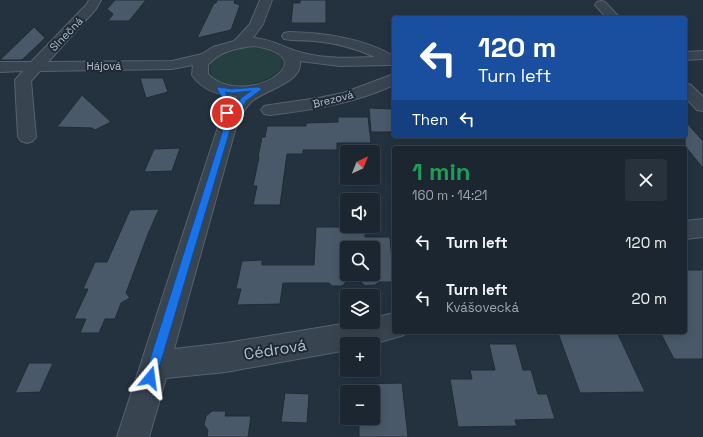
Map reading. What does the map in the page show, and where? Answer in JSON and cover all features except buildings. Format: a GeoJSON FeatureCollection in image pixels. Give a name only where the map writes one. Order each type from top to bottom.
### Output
{"type":"FeatureCollection","features":[{"type":"Feature","properties":{"kind":"street","name":"Slnečná"},"geometry":{"type":"LineString","coordinates":[[35,66],[92,6],[95,0]]}},
{"type":"Feature","properties":{"kind":"street"},"geometry":{"type":"LineString","coordinates":[[266,0],[260,21],[260,35],[268,44]]}},
{"type":"Feature","properties":{"kind":"street"},"geometry":{"type":"LineString","coordinates":[[601,5],[612,16]]}},
{"type":"Feature","properties":{"kind":"street"},"geometry":{"type":"LineString","coordinates":[[239,43],[250,35],[260,21]]}},
{"type":"Feature","properties":{"kind":"street"},"geometry":{"type":"LineString","coordinates":[[289,36],[326,38],[350,42],[368,48],[392,60]]}},
{"type":"Feature","properties":{"kind":"street"},"geometry":{"type":"LineString","coordinates":[[239,43],[254,42],[268,44],[307,60],[336,62],[392,61]]}},
{"type":"Feature","properties":{"kind":"street","name":"Hájová"},"geometry":{"type":"LineString","coordinates":[[0,67],[172,65],[205,58],[214,52],[239,43]]}},
{"type":"Feature","properties":{"kind":"street"},"geometry":{"type":"LineString","coordinates":[[288,73],[292,67],[293,60],[290,54]]}},
{"type":"Feature","properties":{"kind":"street"},"geometry":{"type":"LineString","coordinates":[[687,56],[703,56]]}},
{"type":"Feature","properties":{"kind":"street"},"geometry":{"type":"LineString","coordinates":[[200,75],[199,69],[205,58]]}},
{"type":"Feature","properties":{"kind":"street"},"geometry":{"type":"LineString","coordinates":[[220,89],[239,91],[258,89],[271,85],[288,73],[306,67],[336,62]]}},
{"type":"Feature","properties":{"kind":"street","name":"Hájová"},"geometry":{"type":"LineString","coordinates":[[172,65],[200,75],[204,81],[220,89]]}},
{"type":"Feature","properties":{"kind":"street"},"geometry":{"type":"LineString","coordinates":[[27,137],[23,80],[35,66]]}},
{"type":"Feature","properties":{"kind":"street","name":"Brezová"},"geometry":{"type":"LineString","coordinates":[[270,110],[330,102],[365,91],[392,80]]}},
{"type":"Feature","properties":{"kind":"street"},"geometry":{"type":"LineString","coordinates":[[220,89],[227,100],[227,127]]}},
{"type":"Feature","properties":{"kind":"street"},"geometry":{"type":"LineString","coordinates":[[133,437],[227,127],[243,100],[258,89]]}},
{"type":"Feature","properties":{"kind":"street"},"geometry":{"type":"LineString","coordinates":[[687,90],[703,106]]}},
{"type":"Feature","properties":{"kind":"street"},"geometry":{"type":"LineString","coordinates":[[687,230],[703,228]]}},
{"type":"Feature","properties":{"kind":"street","name":"Cédrová"},"geometry":{"type":"LineString","coordinates":[[154,364],[180,364],[233,356],[356,336],[392,327]]}},
{"type":"Feature","properties":{"kind":"green space"},"geometry":{"type":"Polygon","coordinates":[[[245,48],[260,48],[277,54],[281,58],[282,67],[266,80],[241,85],[229,85],[219,82],[212,76],[210,67],[216,59],[229,51],[245,48]]]}},
{"type":"Feature","properties":{"kind":"route"},"geometry":{"type":"LineString","coordinates":[[150,378],[227,127],[243,100],[258,89],[245,91],[220,89],[227,100],[227,113]]}}]}
